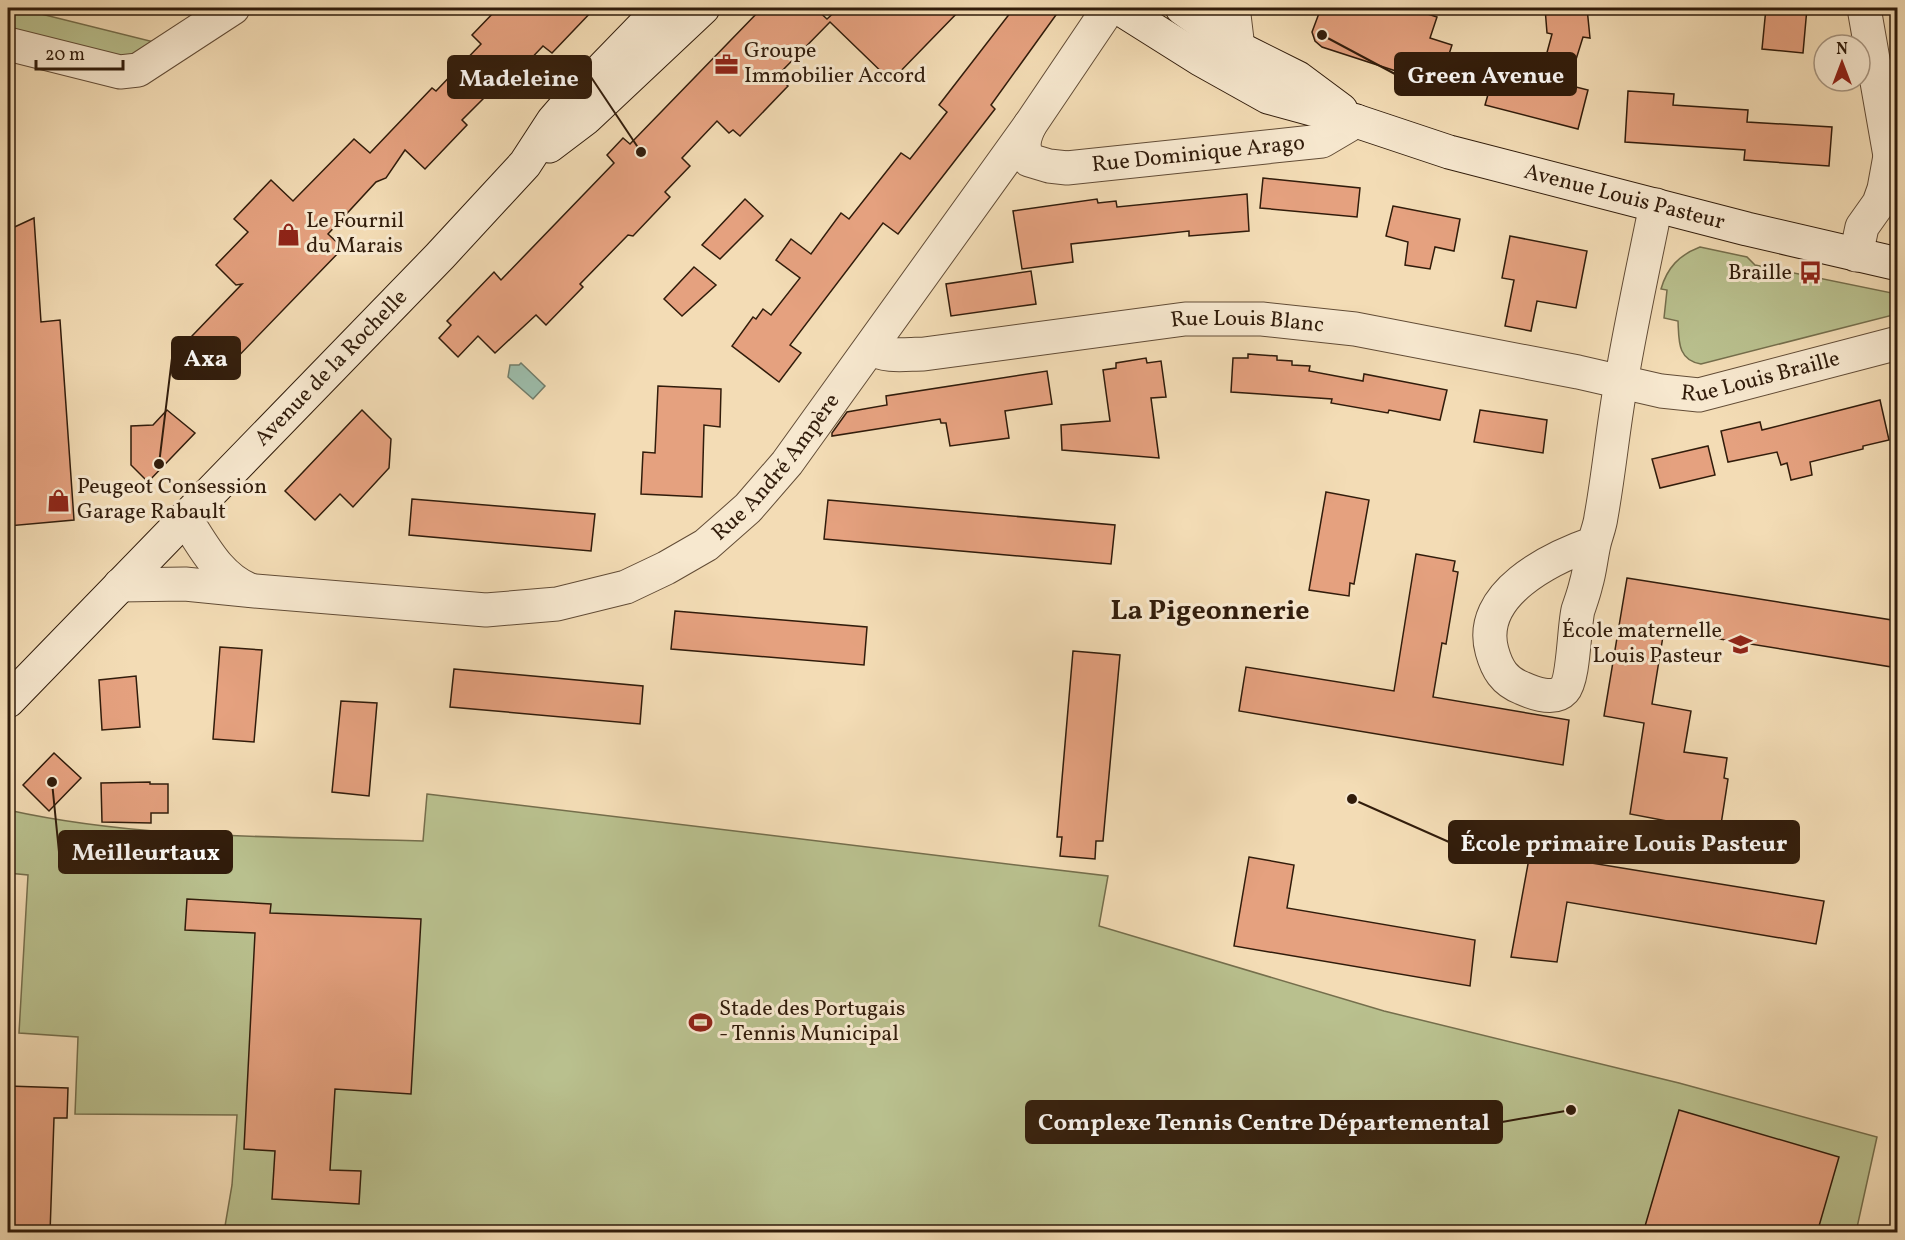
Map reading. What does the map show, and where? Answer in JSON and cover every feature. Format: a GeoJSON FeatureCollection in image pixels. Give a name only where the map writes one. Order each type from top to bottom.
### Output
{"type":"FeatureCollection","features":[{"type":"Feature","properties":{"kind":"street"},"geometry":{"type":"LineString","coordinates":[[8,44],[120,72],[138,70],[233,8]]}},
{"type":"Feature","properties":{"kind":"street","name":"Avenue de la Rochelle"},"geometry":{"type":"LineString","coordinates":[[8,701],[440,256],[525,164],[553,121],[566,106],[661,8]]}},
{"type":"Feature","properties":{"kind":"street","name":"Avenue de la Rochelle"},"geometry":{"type":"LineString","coordinates":[[525,164],[586,118],[703,8]]}},
{"type":"Feature","properties":{"kind":"street","name":"Rue André Ampère"},"geometry":{"type":"LineString","coordinates":[[120,585],[185,584],[486,610],[557,604],[626,587],[706,545],[748,508],[788,463],[1030,124],[1109,8]]}},
{"type":"Feature","properties":{"kind":"street","name":"Avenue Louis Pasteur"},"geometry":{"type":"LineString","coordinates":[[1119,8],[1200,59],[1268,97],[1356,121],[1449,152],[1898,264]]}},
{"type":"Feature","properties":{"kind":"street","name":"Avenue Louis Pasteur"},"geometry":{"type":"LineString","coordinates":[[1182,8],[1238,48],[1298,78],[1356,121]]}},
{"type":"Feature","properties":{"kind":"street"},"geometry":{"type":"LineString","coordinates":[[1235,8],[1238,48]]}},
{"type":"Feature","properties":{"kind":"street"},"geometry":{"type":"LineString","coordinates":[[1856,255],[1862,227],[1879,203],[1894,161],[1864,8]]}},
{"type":"Feature","properties":{"kind":"street","name":"Rue Dominique Arago"},"geometry":{"type":"LineString","coordinates":[[998,168],[1035,164],[1067,168],[1322,141],[1356,121]]}},
{"type":"Feature","properties":{"kind":"street"},"geometry":{"type":"LineString","coordinates":[[1030,124],[1023,149],[1029,160],[1035,164]]}},
{"type":"Feature","properties":{"kind":"street"},"geometry":{"type":"LineString","coordinates":[[1594,543],[1601,520],[1621,383],[1656,205]]}},
{"type":"Feature","properties":{"kind":"street","name":"Rue Louis Blanc"},"geometry":{"type":"LineString","coordinates":[[871,348],[879,353],[891,355],[924,354],[1185,319],[1262,319],[1355,328],[1578,372],[1621,383]]}},
{"type":"Feature","properties":{"kind":"street","name":"Rue Louis Braille"},"geometry":{"type":"LineString","coordinates":[[1621,383],[1678,394],[1699,395],[1898,343]]}},
{"type":"Feature","properties":{"kind":"street","name":"Rue André Ampère"},"geometry":{"type":"LineString","coordinates":[[185,518],[211,558],[225,574],[238,585],[255,591]]}},
{"type":"Feature","properties":{"kind":"green space"},"geometry":{"type":"Polygon","coordinates":[[[8,8],[17,8],[158,43],[129,61],[8,34],[8,8]]]}},
{"type":"Feature","properties":{"kind":"green space"},"geometry":{"type":"Polygon","coordinates":[[[1700,247],[1747,257],[1755,265],[1897,294],[1897,314],[1701,364],[1693,362],[1683,354],[1678,321],[1664,318],[1667,290],[1661,289],[1675,263],[1700,247]]]}},
{"type":"Feature","properties":{"kind":"green space","name":"Stade des Portugais - Tennis Municipal"},"geometry":{"type":"Polygon","coordinates":[[[427,794],[1108,876],[1099,926],[1384,1011],[1679,1083],[1877,1137],[1856,1232],[224,1232],[232,1185],[237,1115],[75,1114],[78,1037],[19,1033],[28,875],[8,873],[8,810],[59,820],[162,832],[423,841],[427,794]]]}},
{"type":"Feature","properties":{"kind":"shaded area"},"geometry":{"type":"Polygon","coordinates":[[[521,363],[545,386],[533,399],[508,377],[510,365],[521,363]]]}},
{"type":"Feature","properties":{"kind":"building"},"geometry":{"type":"Polygon","coordinates":[[[498,8],[595,8],[552,53],[543,46],[504,87],[499,83],[462,120],[467,125],[425,169],[405,150],[386,178],[376,182],[328,234],[343,248],[226,369],[192,336],[242,284],[236,285],[216,265],[248,232],[234,219],[271,180],[293,201],[354,139],[370,153],[432,88],[436,91],[481,44],[472,35],[498,8]]]}},
{"type":"Feature","properties":{"kind":"building"},"geometry":{"type":"Polygon","coordinates":[[[762,8],[815,8],[827,19],[839,8],[962,8],[891,81],[830,22],[777,76],[788,86],[740,136],[733,130],[729,133],[717,121],[682,158],[690,166],[665,192],[670,197],[633,236],[628,235],[580,284],[583,287],[546,325],[536,315],[495,353],[478,336],[458,357],[439,338],[451,325],[447,321],[494,272],[501,280],[614,163],[607,155],[623,138],[630,144],[762,8]]]}},
{"type":"Feature","properties":{"kind":"building"},"geometry":{"type":"Polygon","coordinates":[[[1014,8],[1061,8],[991,105],[995,109],[898,234],[883,223],[790,345],[801,353],[779,382],[732,346],[753,317],[756,319],[763,309],[771,315],[800,278],[776,260],[791,239],[811,254],[841,213],[849,219],[901,153],[910,159],[947,112],[939,105],[1014,8]]]}},
{"type":"Feature","properties":{"kind":"building"},"geometry":{"type":"Polygon","coordinates":[[[1321,8],[1409,8],[1437,17],[1430,38],[1452,45],[1439,85],[1322,47],[1315,41],[1312,32],[1321,8]]]}},
{"type":"Feature","properties":{"kind":"building"},"geometry":{"type":"Polygon","coordinates":[[[1545,8],[1587,8],[1590,38],[1583,37],[1568,85],[1588,90],[1578,129],[1485,105],[1495,70],[1539,82],[1552,34],[1547,33],[1545,8]]]}},
{"type":"Feature","properties":{"kind":"building"},"geometry":{"type":"Polygon","coordinates":[[[1766,8],[1807,8],[1803,53],[1762,49],[1766,8]]]}},
{"type":"Feature","properties":{"kind":"building"},"geometry":{"type":"Polygon","coordinates":[[[1628,91],[1674,94],[1673,105],[1748,110],[1747,122],[1832,127],[1829,166],[1744,160],[1745,150],[1625,142],[1628,91]]]}},
{"type":"Feature","properties":{"kind":"building"},"geometry":{"type":"Polygon","coordinates":[[[1263,178],[1360,188],[1357,217],[1260,208],[1263,178]]]}},
{"type":"Feature","properties":{"kind":"building"},"geometry":{"type":"Polygon","coordinates":[[[1247,194],[1249,231],[1189,236],[1189,231],[1071,244],[1073,262],[1022,269],[1013,211],[1097,199],[1098,203],[1116,201],[1117,207],[1247,194]]]}},
{"type":"Feature","properties":{"kind":"building"},"geometry":{"type":"Polygon","coordinates":[[[745,199],[763,216],[720,259],[702,245],[745,199]]]}},
{"type":"Feature","properties":{"kind":"building"},"geometry":{"type":"Polygon","coordinates":[[[1393,206],[1460,219],[1454,251],[1435,247],[1430,269],[1405,265],[1408,242],[1386,236],[1393,206]]]}},
{"type":"Feature","properties":{"kind":"building"},"geometry":{"type":"Polygon","coordinates":[[[34,218],[41,322],[60,320],[74,520],[8,526],[8,490],[14,486],[8,399],[8,230],[34,218]]]}},
{"type":"Feature","properties":{"kind":"building"},"geometry":{"type":"Polygon","coordinates":[[[1510,236],[1587,251],[1576,308],[1537,301],[1531,331],[1505,326],[1514,280],[1502,278],[1510,236]]]}},
{"type":"Feature","properties":{"kind":"building"},"geometry":{"type":"Polygon","coordinates":[[[694,267],[716,285],[682,316],[664,299],[694,267]]]}},
{"type":"Feature","properties":{"kind":"building"},"geometry":{"type":"Polygon","coordinates":[[[1031,271],[1036,304],[951,316],[946,284],[1031,271]]]}},
{"type":"Feature","properties":{"kind":"building"},"geometry":{"type":"Polygon","coordinates":[[[1248,354],[1277,356],[1277,360],[1292,361],[1292,365],[1310,366],[1309,371],[1363,381],[1364,374],[1447,390],[1440,420],[1389,410],[1388,413],[1331,403],[1332,399],[1231,392],[1233,358],[1248,358],[1248,354]]]}},
{"type":"Feature","properties":{"kind":"building"},"geometry":{"type":"Polygon","coordinates":[[[1146,358],[1147,363],[1161,361],[1166,397],[1151,398],[1159,458],[1062,450],[1061,425],[1110,421],[1103,370],[1116,368],[1116,363],[1146,358]]]}},
{"type":"Feature","properties":{"kind":"building"},"geometry":{"type":"Polygon","coordinates":[[[1047,371],[1052,404],[1005,411],[1009,438],[950,446],[946,423],[941,423],[940,419],[832,436],[847,412],[887,405],[886,396],[1047,371]]]}},
{"type":"Feature","properties":{"kind":"building"},"geometry":{"type":"Polygon","coordinates":[[[658,386],[721,389],[720,427],[704,425],[702,497],[641,494],[643,452],[655,453],[658,386]]]}},
{"type":"Feature","properties":{"kind":"building"},"geometry":{"type":"Polygon","coordinates":[[[1880,400],[1889,440],[1810,462],[1812,475],[1791,480],[1787,463],[1781,465],[1777,452],[1728,462],[1721,431],[1760,422],[1762,430],[1880,400]]]}},
{"type":"Feature","properties":{"kind":"building"},"geometry":{"type":"Polygon","coordinates":[[[167,410],[195,433],[148,482],[131,465],[131,426],[153,425],[167,410]]]}},
{"type":"Feature","properties":{"kind":"building"},"geometry":{"type":"Polygon","coordinates":[[[362,410],[391,439],[389,468],[353,507],[340,494],[315,520],[285,491],[362,410]]]}},
{"type":"Feature","properties":{"kind":"building"},"geometry":{"type":"Polygon","coordinates":[[[1480,410],[1547,420],[1543,453],[1474,442],[1480,410]]]}},
{"type":"Feature","properties":{"kind":"building"},"geometry":{"type":"Polygon","coordinates":[[[1708,446],[1715,475],[1660,488],[1652,459],[1708,446]]]}},
{"type":"Feature","properties":{"kind":"building"},"geometry":{"type":"Polygon","coordinates":[[[1326,492],[1369,500],[1354,584],[1350,583],[1349,596],[1309,590],[1326,492]]]}},
{"type":"Feature","properties":{"kind":"building"},"geometry":{"type":"Polygon","coordinates":[[[412,499],[595,514],[591,551],[409,535],[412,499]]]}},
{"type":"Feature","properties":{"kind":"building"},"geometry":{"type":"Polygon","coordinates":[[[828,500],[1115,525],[1111,564],[824,539],[828,500]]]}},
{"type":"Feature","properties":{"kind":"building"},"geometry":{"type":"Polygon","coordinates":[[[1416,554],[1455,561],[1453,571],[1458,572],[1446,644],[1442,643],[1433,697],[1569,720],[1563,765],[1239,711],[1246,667],[1394,691],[1416,554]]]}},
{"type":"Feature","properties":{"kind":"building"},"geometry":{"type":"Polygon","coordinates":[[[1627,578],[1898,621],[1898,668],[1664,630],[1652,704],[1691,711],[1684,752],[1727,758],[1724,778],[1728,779],[1720,831],[1630,814],[1644,723],[1604,716],[1627,578]]]}},
{"type":"Feature","properties":{"kind":"building"},"geometry":{"type":"Polygon","coordinates":[[[675,611],[867,627],[864,665],[671,649],[675,611]]]}},
{"type":"Feature","properties":{"kind":"building"},"geometry":{"type":"Polygon","coordinates":[[[220,647],[262,650],[254,742],[213,739],[220,647]]]}},
{"type":"Feature","properties":{"kind":"building"},"geometry":{"type":"Polygon","coordinates":[[[1073,651],[1120,655],[1103,841],[1096,841],[1095,859],[1060,856],[1062,837],[1057,837],[1073,651]]]}},
{"type":"Feature","properties":{"kind":"building"},"geometry":{"type":"Polygon","coordinates":[[[454,669],[643,686],[640,724],[450,707],[454,669]]]}},
{"type":"Feature","properties":{"kind":"building"},"geometry":{"type":"Polygon","coordinates":[[[136,676],[140,727],[102,730],[99,680],[136,676]]]}},
{"type":"Feature","properties":{"kind":"building"},"geometry":{"type":"Polygon","coordinates":[[[341,701],[377,703],[369,796],[332,792],[341,701]]]}},
{"type":"Feature","properties":{"kind":"building"},"geometry":{"type":"Polygon","coordinates":[[[54,753],[81,778],[49,811],[23,785],[54,753]]]}},
{"type":"Feature","properties":{"kind":"building"},"geometry":{"type":"Polygon","coordinates":[[[150,782],[150,784],[168,784],[168,813],[151,813],[151,823],[102,822],[101,783],[150,782]]]}},
{"type":"Feature","properties":{"kind":"building"},"geometry":{"type":"Polygon","coordinates":[[[1530,853],[1824,901],[1816,944],[1567,902],[1557,962],[1511,957],[1530,853]]]}},
{"type":"Feature","properties":{"kind":"building"},"geometry":{"type":"Polygon","coordinates":[[[1249,857],[1294,865],[1287,908],[1475,940],[1470,986],[1234,946],[1249,857]]]}},
{"type":"Feature","properties":{"kind":"building"},"geometry":{"type":"Polygon","coordinates":[[[187,899],[271,904],[270,913],[421,919],[411,1094],[335,1089],[330,1170],[361,1171],[359,1204],[272,1199],[275,1151],[244,1149],[255,933],[185,930],[187,899]]]}},
{"type":"Feature","properties":{"kind":"building"},"geometry":{"type":"Polygon","coordinates":[[[8,1086],[68,1088],[67,1118],[54,1118],[50,1233],[8,1233],[8,1086]]]}},
{"type":"Feature","properties":{"kind":"building"},"geometry":{"type":"Polygon","coordinates":[[[1679,1110],[1839,1157],[1817,1233],[1643,1233],[1679,1110]]]}},
{"type":"Feature","properties":{"kind":"place","name":"Green Avenue"},"geometry":{"type":"Point","coordinates":[1322,35]}},
{"type":"Feature","properties":{"kind":"place","name":"Groupe Immobilier Accord"},"geometry":{"type":"Point","coordinates":[726,64]}},
{"type":"Feature","properties":{"kind":"place","name":"Madeleine"},"geometry":{"type":"Point","coordinates":[641,152]}},
{"type":"Feature","properties":{"kind":"place","name":"Le Fournil du Marais"},"geometry":{"type":"Point","coordinates":[288,234]}},
{"type":"Feature","properties":{"kind":"place","name":"Braille"},"geometry":{"type":"Point","coordinates":[1810,273]}},
{"type":"Feature","properties":{"kind":"place","name":"Axa"},"geometry":{"type":"Point","coordinates":[159,464]}},
{"type":"Feature","properties":{"kind":"place","name":"Peugeot Consession Garage Rabault"},"geometry":{"type":"Point","coordinates":[59,500]}},
{"type":"Feature","properties":{"kind":"place","name":"École maternelle Louis Pasteur"},"geometry":{"type":"Point","coordinates":[1740,644]}},
{"type":"Feature","properties":{"kind":"place","name":"Meilleurtaux"},"geometry":{"type":"Point","coordinates":[52,782]}},
{"type":"Feature","properties":{"kind":"place","name":"École primaire Louis Pasteur"},"geometry":{"type":"Point","coordinates":[1352,799]}},
{"type":"Feature","properties":{"kind":"place","name":"Stade des Portugais - Tennis Municipal"},"geometry":{"type":"Point","coordinates":[701,1022]}},
{"type":"Feature","properties":{"kind":"place","name":"Complexe Tennis Centre Départemental"},"geometry":{"type":"Point","coordinates":[1571,1110]}},
{"type":"Feature","properties":{"kind":"district","name":"La Pigeonnerie"},"geometry":{"type":"Point","coordinates":[1210,611]}}]}
